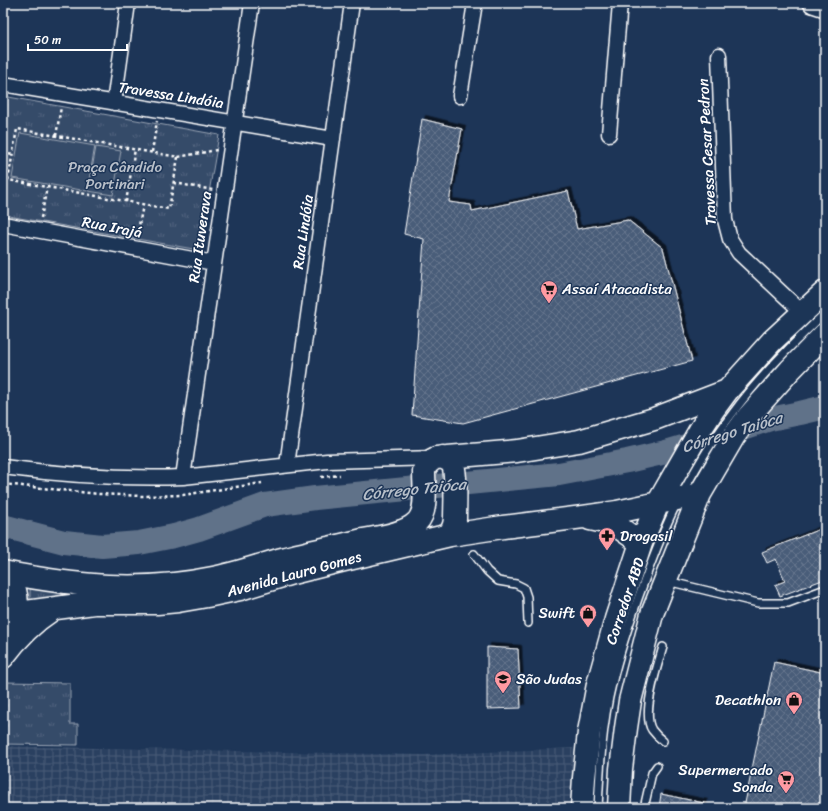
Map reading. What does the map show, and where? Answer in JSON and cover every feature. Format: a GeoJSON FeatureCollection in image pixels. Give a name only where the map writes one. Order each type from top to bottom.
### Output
{"type":"FeatureCollection","features":[{"type":"Feature","properties":{"kind":"main road"},"geometry":{"type":"LineString","coordinates":[[813,3],[825,8]]}},
{"type":"Feature","properties":{"kind":"main road"},"geometry":{"type":"LineString","coordinates":[[619,808],[622,762],[630,701],[652,614],[665,580],[701,460],[700,430],[726,391],[772,341],[825,292]]}},
{"type":"Feature","properties":{"kind":"main road"},"geometry":{"type":"LineString","coordinates":[[582,808],[589,732],[598,684],[616,619],[641,543],[658,503],[701,460],[734,436],[740,415],[790,370],[825,334]]}},
{"type":"Feature","properties":{"kind":"main road"},"geometry":{"type":"LineString","coordinates":[[432,467],[579,441],[654,419],[726,391]]}},
{"type":"Feature","properties":{"kind":"main road"},"geometry":{"type":"LineString","coordinates":[[432,467],[450,462],[454,469],[454,525],[450,536]]}},
{"type":"Feature","properties":{"kind":"main road","name":"Avenida Lauro Gomes"},"geometry":{"type":"LineString","coordinates":[[3,573],[68,583],[110,587],[146,587],[189,582],[221,576],[290,557],[397,533],[409,528],[417,522],[423,512],[432,467]]}},
{"type":"Feature","properties":{"kind":"main road","name":"Avenida Lauro Gomes"},"geometry":{"type":"LineString","coordinates":[[9,614],[94,603],[178,601],[207,596],[240,589],[344,560],[450,536],[503,527],[617,512],[690,496]]}},
{"type":"Feature","properties":{"kind":"main road","name":"Avenida Lauro Gomes"},"geometry":{"type":"LineString","coordinates":[[583,517],[617,526],[641,543]]}},
{"type":"Feature","properties":{"kind":"main road"},"geometry":{"type":"LineString","coordinates":[[3,573],[10,579],[17,600],[16,609],[9,614],[3,642]]}},
{"type":"Feature","properties":{"kind":"main road"},"geometry":{"type":"LineString","coordinates":[[3,657],[25,632],[42,616],[54,609]]}},
{"type":"Feature","properties":{"kind":"street"},"geometry":{"type":"LineString","coordinates":[[114,103],[128,3]]}},
{"type":"Feature","properties":{"kind":"street","name":"Rua Ituverava"},"geometry":{"type":"LineString","coordinates":[[183,476],[252,3]]}},
{"type":"Feature","properties":{"kind":"street","name":"Rua Lindóia"},"geometry":{"type":"LineString","coordinates":[[287,465],[352,3]]}},
{"type":"Feature","properties":{"kind":"street"},"geometry":{"type":"LineString","coordinates":[[460,96],[475,3]]}},
{"type":"Feature","properties":{"kind":"street"},"geometry":{"type":"LineString","coordinates":[[609,134],[620,3]]}},
{"type":"Feature","properties":{"kind":"street","name":"Travessa Cesar Pedron"},"geometry":{"type":"LineString","coordinates":[[719,54],[725,220],[730,239],[739,253],[802,312]]}},
{"type":"Feature","properties":{"kind":"street","name":"Travessa Lindóia"},"geometry":{"type":"LineString","coordinates":[[3,84],[333,140]]}},
{"type":"Feature","properties":{"kind":"street","name":"Rua Irajá"},"geometry":{"type":"LineString","coordinates":[[3,224],[214,264]]}},
{"type":"Feature","properties":{"kind":"street"},"geometry":{"type":"LineString","coordinates":[[3,467],[102,477],[183,476],[327,461],[385,459],[432,467]]}},
{"type":"Feature","properties":{"kind":"lane"},"geometry":{"type":"LineString","coordinates":[[740,415],[757,383],[794,343],[825,313]]}},
{"type":"Feature","properties":{"kind":"lane","name":"Corredor ABD"},"geometry":{"type":"LineString","coordinates":[[598,808],[600,769],[605,723],[612,684],[631,616],[658,544],[670,518],[690,496]]}},
{"type":"Feature","properties":{"kind":"lane"},"geometry":{"type":"LineString","coordinates":[[474,554],[487,571],[498,581],[516,584],[524,588],[528,597],[528,623]]}},
{"type":"Feature","properties":{"kind":"lane"},"geometry":{"type":"LineString","coordinates":[[665,580],[758,602],[788,602],[825,589]]}},
{"type":"Feature","properties":{"kind":"lane"},"geometry":{"type":"LineString","coordinates":[[663,647],[651,687],[648,717],[651,729],[663,741]]}},
{"type":"Feature","properties":{"kind":"lane"},"geometry":{"type":"LineString","coordinates":[[644,808],[652,773],[657,766]]}},
{"type":"Feature","properties":{"kind":"path"},"geometry":{"type":"LineString","coordinates":[[56,136],[63,94]]}},
{"type":"Feature","properties":{"kind":"path"},"geometry":{"type":"LineString","coordinates":[[152,152],[159,110]]}},
{"type":"Feature","properties":{"kind":"path"},"geometry":{"type":"LineString","coordinates":[[178,157],[169,209],[8,180],[17,129],[178,157],[231,148]]}},
{"type":"Feature","properties":{"kind":"path"},"geometry":{"type":"LineString","coordinates":[[126,202],[135,149]]}},
{"type":"Feature","properties":{"kind":"path"},"geometry":{"type":"LineString","coordinates":[[3,153],[13,155]]}},
{"type":"Feature","properties":{"kind":"path"},"geometry":{"type":"LineString","coordinates":[[174,183],[224,192]]}},
{"type":"Feature","properties":{"kind":"path"},"geometry":{"type":"LineString","coordinates":[[39,230],[46,188]]}},
{"type":"Feature","properties":{"kind":"path"},"geometry":{"type":"LineString","coordinates":[[135,249],[143,205]]}},
{"type":"Feature","properties":{"kind":"shaded area"},"geometry":{"type":"Polygon","coordinates":[[[3,746],[423,755],[573,748],[573,808],[3,808],[3,746]]]}},
{"type":"Feature","properties":{"kind":"green space","name":"Praça Cândido Portinari"},"geometry":{"type":"Polygon","coordinates":[[[3,96],[219,135],[199,250],[3,215],[3,96]]]}},
{"type":"Feature","properties":{"kind":"green space"},"geometry":{"type":"Polygon","coordinates":[[[20,133],[95,146],[87,191],[12,178],[20,133]]]}},
{"type":"Feature","properties":{"kind":"green space"},"geometry":{"type":"Polygon","coordinates":[[[96,147],[121,151],[113,195],[88,191],[96,147]]]}},
{"type":"Feature","properties":{"kind":"green space"},"geometry":{"type":"Polygon","coordinates":[[[30,585],[100,595],[30,600],[30,585]]]}},
{"type":"Feature","properties":{"kind":"green space"},"geometry":{"type":"Polygon","coordinates":[[[3,682],[70,683],[70,724],[78,724],[78,745],[3,744],[3,682]]]}},
{"type":"Feature","properties":{"kind":"building","name":"Assaí Atacadista"},"geometry":{"type":"Polygon","coordinates":[[[422,119],[462,129],[449,202],[471,205],[472,211],[568,191],[577,229],[628,220],[663,248],[692,361],[463,423],[412,415],[424,239],[404,234],[422,119]]]}},
{"type":"Feature","properties":{"kind":"building"},"geometry":{"type":"Polygon","coordinates":[[[825,527],[825,539],[821,541],[825,552],[825,579],[780,596],[775,585],[785,581],[776,559],[767,563],[762,552],[825,527]]]}},
{"type":"Feature","properties":{"kind":"building"},"geometry":{"type":"Polygon","coordinates":[[[487,647],[518,649],[521,708],[487,709],[487,647]]]}},
{"type":"Feature","properties":{"kind":"building","name":"Decathlon"},"geometry":{"type":"Polygon","coordinates":[[[774,662],[825,673],[825,808],[744,808],[774,662]]]}},
{"type":"Feature","properties":{"kind":"building"},"geometry":{"type":"Polygon","coordinates":[[[661,794],[704,803],[703,808],[659,808],[661,794]]]}},
{"type":"Feature","properties":{"kind":"waterway","name":"Córrego Taióca"},"geometry":{"type":"LineString","coordinates":[[3,526],[64,542],[102,546],[139,543],[199,529],[265,505],[315,498],[559,474],[627,461],[666,452],[770,419],[825,407]]}},
{"type":"Feature","properties":{"kind":"place","name":"Assaí Atacadista"},"geometry":{"type":"Point","coordinates":[549,304]}},
{"type":"Feature","properties":{"kind":"place","name":"Drogasil"},"geometry":{"type":"Point","coordinates":[607,551]}},
{"type":"Feature","properties":{"kind":"place","name":"Swift"},"geometry":{"type":"Point","coordinates":[588,628]}},
{"type":"Feature","properties":{"kind":"place","name":"São Judas"},"geometry":{"type":"Point","coordinates":[503,694]}},
{"type":"Feature","properties":{"kind":"place","name":"Decathlon"},"geometry":{"type":"Point","coordinates":[794,715]}},
{"type":"Feature","properties":{"kind":"place","name":"Supermercado Sonda"},"geometry":{"type":"Point","coordinates":[786,794]}}]}
